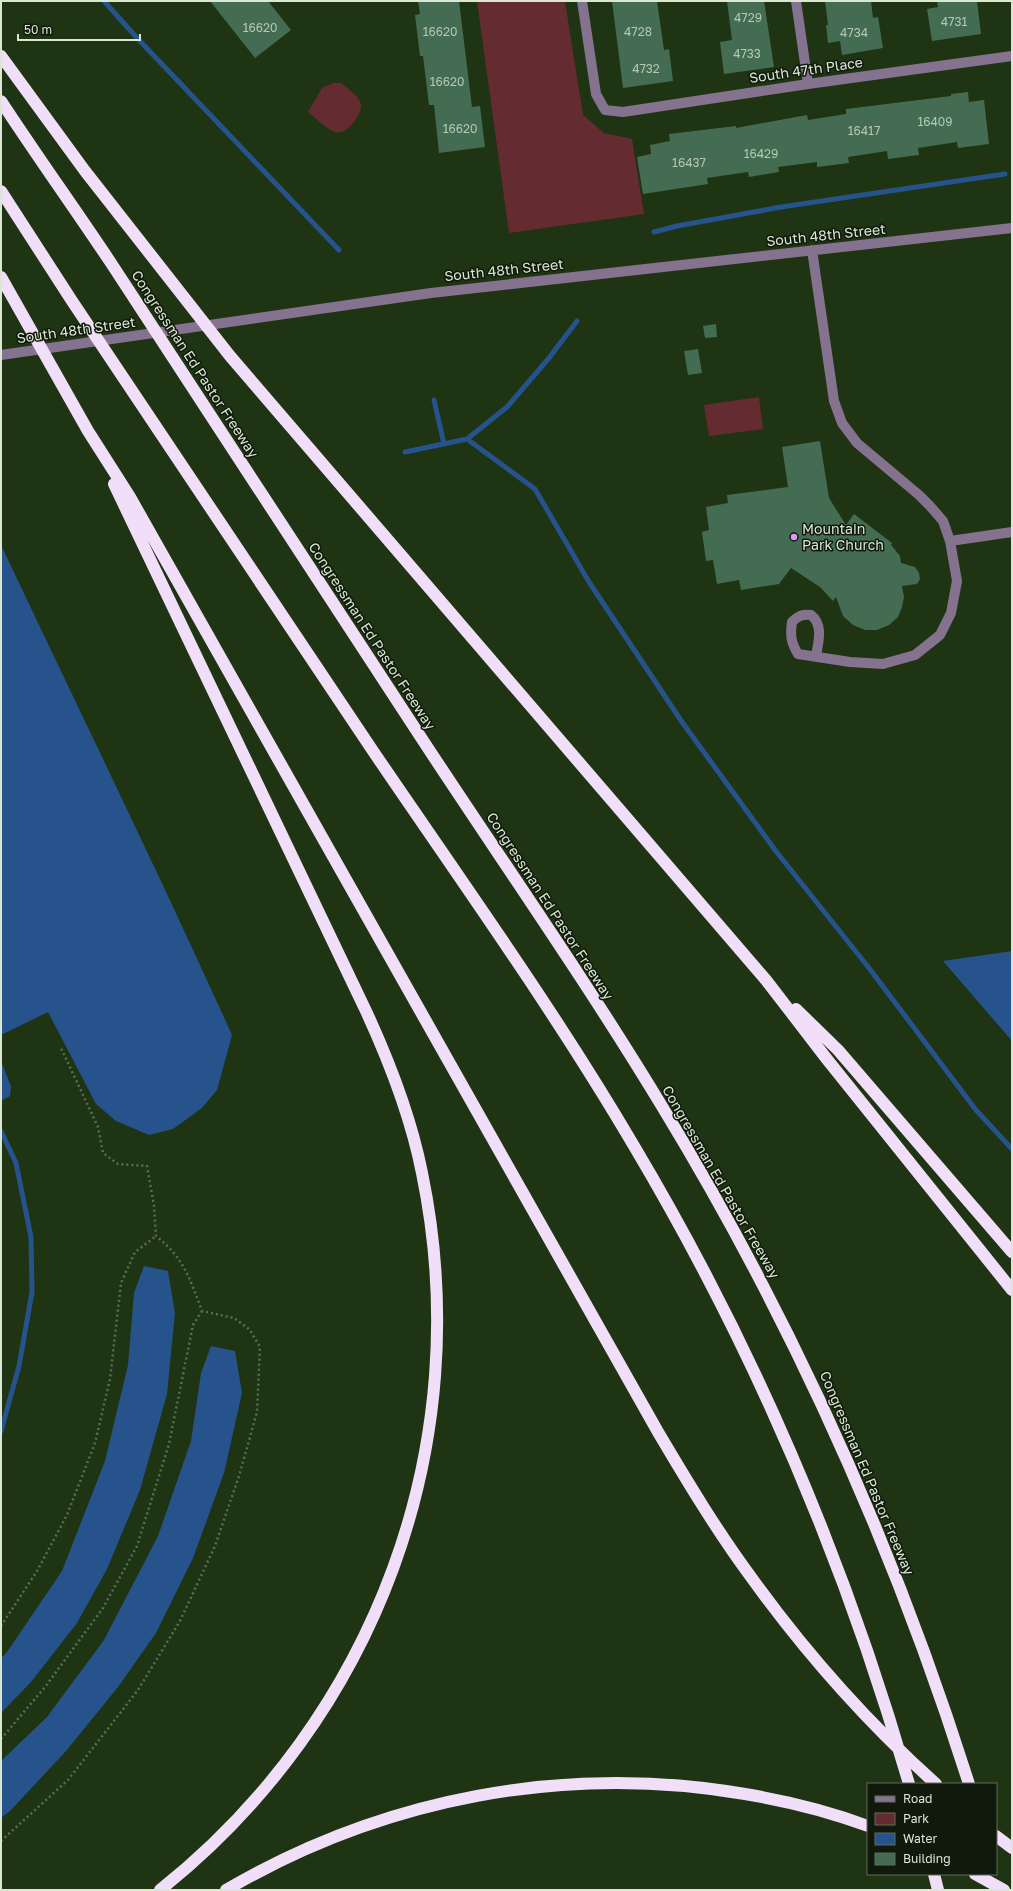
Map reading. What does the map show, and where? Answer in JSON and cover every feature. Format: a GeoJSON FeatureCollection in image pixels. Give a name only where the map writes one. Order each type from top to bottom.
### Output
{"type":"FeatureCollection","features":[{"type":"Feature","properties":{"kind":"highway"},"geometry":{"type":"LineString","coordinates":[[1,56],[89,177],[230,356],[766,980],[826,1058],[1012,1290]]}},
{"type":"Feature","properties":{"kind":"highway","name":"Congressman Ed Pastor Freeway"},"geometry":{"type":"LineString","coordinates":[[1,101],[118,273],[312,572],[598,1007],[662,1107],[692,1158],[779,1315],[831,1422],[900,1587],[936,1684],[969,1783]]}},
{"type":"Feature","properties":{"kind":"highway"},"geometry":{"type":"LineString","coordinates":[[1,191],[72,301],[540,997],[636,1148],[722,1306],[798,1469],[863,1636],[909,1783]]}},
{"type":"Feature","properties":{"kind":"highway"},"geometry":{"type":"LineString","coordinates":[[1,277],[88,431],[130,497],[678,1466],[750,1577],[827,1673],[876,1725],[935,1783]]}},
{"type":"Feature","properties":{"kind":"highway"},"geometry":{"type":"LineString","coordinates":[[88,431],[363,1004],[390,1064],[408,1119],[422,1172],[432,1227],[437,1288],[437,1357],[428,1442],[407,1530],[374,1618],[328,1702],[277,1774],[219,1839],[160,1890]]}},
{"type":"Feature","properties":{"kind":"highway"},"geometry":{"type":"LineString","coordinates":[[766,980],[838,1050],[1012,1252]]}},
{"type":"Feature","properties":{"kind":"highway"},"geometry":{"type":"LineString","coordinates":[[226,1890],[312,1846],[379,1820],[444,1802],[504,1791],[564,1784],[657,1784],[723,1790],[786,1802],[867,1826]]}},
{"type":"Feature","properties":{"kind":"highway"},"geometry":{"type":"LineString","coordinates":[[997,1837],[1012,1848]]}},
{"type":"Feature","properties":{"kind":"highway"},"geometry":{"type":"LineString","coordinates":[[934,1875],[938,1890]]}},
{"type":"Feature","properties":{"kind":"highway"},"geometry":{"type":"LineString","coordinates":[[977,1875],[1004,1890]]}},
{"type":"Feature","properties":{"kind":"highway"},"geometry":{"type":"LineString","coordinates":[[996,1875],[1000,1890]]}},
{"type":"Feature","properties":{"kind":"street","name":"South 47th Place"},"geometry":{"type":"LineString","coordinates":[[582,1],[596,94],[605,110],[623,112],[808,84],[1012,56]]}},
{"type":"Feature","properties":{"kind":"street"},"geometry":{"type":"LineString","coordinates":[[796,1],[808,84]]}},
{"type":"Feature","properties":{"kind":"street","name":"South 48th Street"},"geometry":{"type":"LineString","coordinates":[[1,355],[475,288],[1012,228]]}},
{"type":"Feature","properties":{"kind":"street"},"geometry":{"type":"LineString","coordinates":[[812,250],[834,402],[842,422],[857,443],[930,506],[943,521],[950,541],[957,581],[951,613],[940,635],[915,654],[883,664],[850,662],[816,656]]}},
{"type":"Feature","properties":{"kind":"street"},"geometry":{"type":"LineString","coordinates":[[950,541],[1012,532]]}},
{"type":"Feature","properties":{"kind":"path"},"geometry":{"type":"LineString","coordinates":[[60,1046],[98,1127],[103,1153],[118,1164],[147,1166],[154,1206],[156,1236],[171,1248],[186,1270],[202,1311]]}},
{"type":"Feature","properties":{"kind":"path"},"geometry":{"type":"LineString","coordinates":[[1,1626],[37,1571],[67,1514],[95,1443],[110,1378],[121,1283],[135,1252],[156,1236]]}},
{"type":"Feature","properties":{"kind":"path"},"geometry":{"type":"LineString","coordinates":[[1,1739],[45,1687],[103,1608],[136,1546],[169,1444],[193,1325],[202,1311]]}},
{"type":"Feature","properties":{"kind":"path"},"geometry":{"type":"LineString","coordinates":[[1,1841],[68,1780],[138,1690],[180,1621],[215,1546],[239,1476],[257,1412],[260,1347],[250,1330],[234,1318],[202,1311]]}},
{"type":"Feature","properties":{"kind":"green space"},"geometry":{"type":"Polygon","coordinates":[[[477,1],[565,1],[583,115],[604,133],[632,139],[644,214],[509,233],[477,1]]]}},
{"type":"Feature","properties":{"kind":"green space"},"geometry":{"type":"Polygon","coordinates":[[[333,83],[341,83],[357,96],[361,106],[356,120],[344,131],[339,132],[335,132],[328,128],[308,112],[322,88],[333,83]]]}},
{"type":"Feature","properties":{"kind":"green space"},"geometry":{"type":"Polygon","coordinates":[[[759,397],[763,429],[709,436],[704,405],[759,397]]]}},
{"type":"Feature","properties":{"kind":"water"},"geometry":{"type":"Polygon","coordinates":[[[1,545],[147,851],[232,1035],[217,1090],[202,1108],[173,1129],[149,1135],[116,1121],[96,1104],[48,1012],[1,1035],[1,545]]]}},
{"type":"Feature","properties":{"kind":"water"},"geometry":{"type":"Polygon","coordinates":[[[1012,951],[1012,1041],[943,961],[1012,951]]]}},
{"type":"Feature","properties":{"kind":"water"},"geometry":{"type":"Polygon","coordinates":[[[1,1061],[11,1086],[10,1096],[1,1101],[1,1061]]]}},
{"type":"Feature","properties":{"kind":"water"},"geometry":{"type":"Polygon","coordinates":[[[144,1266],[168,1271],[175,1313],[167,1394],[140,1490],[107,1569],[77,1623],[31,1682],[1,1713],[1,1658],[7,1652],[62,1571],[105,1461],[128,1365],[134,1293],[144,1266]]]}},
{"type":"Feature","properties":{"kind":"water"},"geometry":{"type":"Polygon","coordinates":[[[211,1346],[235,1351],[242,1393],[224,1473],[193,1558],[156,1633],[118,1687],[66,1751],[10,1811],[1,1818],[1,1761],[47,1717],[104,1640],[158,1536],[191,1441],[201,1373],[211,1346]]]}},
{"type":"Feature","properties":{"kind":"building"},"geometry":{"type":"Polygon","coordinates":[[[210,1],[268,1],[291,30],[255,58],[210,1]]]}},
{"type":"Feature","properties":{"kind":"building"},"geometry":{"type":"Polygon","coordinates":[[[418,1],[459,1],[472,107],[480,106],[485,147],[439,153],[434,105],[429,105],[423,56],[420,56],[415,15],[420,14],[418,1]]]}},
{"type":"Feature","properties":{"kind":"building"},"geometry":{"type":"Polygon","coordinates":[[[612,1],[657,1],[664,50],[669,49],[673,81],[623,88],[612,1]]]}},
{"type":"Feature","properties":{"kind":"building"},"geometry":{"type":"Polygon","coordinates":[[[727,1],[764,1],[774,67],[724,74],[720,42],[732,40],[727,1]]]}},
{"type":"Feature","properties":{"kind":"building"},"geometry":{"type":"Polygon","coordinates":[[[825,1],[871,1],[873,18],[878,17],[883,48],[842,55],[840,41],[828,43],[826,25],[828,25],[825,1]]]}},
{"type":"Feature","properties":{"kind":"building"},"geometry":{"type":"Polygon","coordinates":[[[937,1],[977,1],[981,34],[932,41],[927,9],[938,7],[937,1]]]}},
{"type":"Feature","properties":{"kind":"building"},"geometry":{"type":"Polygon","coordinates":[[[968,92],[969,102],[984,100],[989,144],[958,148],[957,142],[918,148],[919,155],[888,159],[887,151],[848,157],[849,163],[817,167],[817,162],[778,167],[779,172],[749,177],[748,172],[707,178],[708,184],[643,194],[637,157],[651,154],[650,145],[670,141],[669,134],[736,126],[736,128],[807,115],[808,120],[846,114],[846,109],[951,96],[951,94],[968,92]]]}},
{"type":"Feature","properties":{"kind":"building"},"geometry":{"type":"Polygon","coordinates":[[[716,324],[717,337],[705,338],[703,326],[716,324]]]}},
{"type":"Feature","properties":{"kind":"building"},"geometry":{"type":"Polygon","coordinates":[[[698,349],[702,373],[688,375],[684,351],[698,349]]]}},
{"type":"Feature","properties":{"kind":"building","name":"Mountain Park Church"},"geometry":{"type":"Polygon","coordinates":[[[820,441],[829,498],[846,525],[854,514],[892,543],[891,545],[900,556],[901,563],[915,567],[919,573],[920,579],[917,584],[902,586],[904,597],[898,617],[889,625],[877,630],[865,630],[853,625],[843,616],[836,597],[833,601],[820,587],[791,568],[779,584],[741,590],[739,580],[717,584],[713,560],[706,561],[702,532],[709,530],[706,507],[728,503],[727,495],[788,487],[782,447],[820,441]]]}},
{"type":"Feature","properties":{"kind":"waterway"},"geometry":{"type":"LineString","coordinates":[[104,1],[138,39],[339,250]]}},
{"type":"Feature","properties":{"kind":"waterway"},"geometry":{"type":"LineString","coordinates":[[654,232],[677,226],[781,207],[1005,174]]}},
{"type":"Feature","properties":{"kind":"waterway"},"geometry":{"type":"LineString","coordinates":[[467,439],[507,407],[549,358],[577,321]]}},
{"type":"Feature","properties":{"kind":"waterway"},"geometry":{"type":"LineString","coordinates":[[434,400],[444,444]]}},
{"type":"Feature","properties":{"kind":"waterway"},"geometry":{"type":"LineString","coordinates":[[405,452],[467,439],[535,489],[589,582],[682,722],[775,850],[869,968],[976,1110],[1012,1149]]}},
{"type":"Feature","properties":{"kind":"waterway"},"geometry":{"type":"LineString","coordinates":[[1,1131],[16,1163],[31,1237],[32,1292],[19,1366],[1,1431]]}},
{"type":"Feature","properties":{"kind":"place","name":"Mountain Park Church"},"geometry":{"type":"Point","coordinates":[794,537]}}]}
